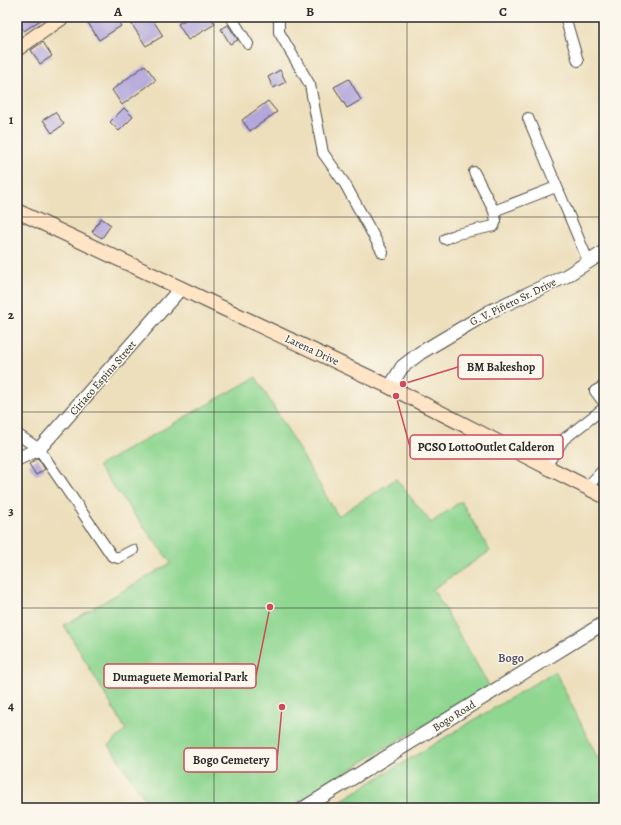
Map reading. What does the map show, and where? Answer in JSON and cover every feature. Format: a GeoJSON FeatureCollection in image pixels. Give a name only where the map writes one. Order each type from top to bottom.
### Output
{"type":"FeatureCollection","features":[{"type":"Feature","properties":{"kind":"main road"},"geometry":{"type":"LineString","coordinates":[[17,49],[63,17]]}},
{"type":"Feature","properties":{"kind":"main road","name":"Larena Drive"},"geometry":{"type":"LineString","coordinates":[[17,211],[390,387],[604,496]]}},
{"type":"Feature","properties":{"kind":"street"},"geometry":{"type":"LineString","coordinates":[[231,17],[248,44]]}},
{"type":"Feature","properties":{"kind":"street"},"geometry":{"type":"LineString","coordinates":[[279,17],[279,32],[310,85],[323,153],[346,184],[383,253]]}},
{"type":"Feature","properties":{"kind":"street"},"geometry":{"type":"LineString","coordinates":[[565,17],[578,61]]}},
{"type":"Feature","properties":{"kind":"street"},"geometry":{"type":"LineString","coordinates":[[528,118],[589,263]]}},
{"type":"Feature","properties":{"kind":"street"},"geometry":{"type":"LineString","coordinates":[[445,239],[457,234],[494,226],[496,221],[494,211],[474,172]]}},
{"type":"Feature","properties":{"kind":"street"},"geometry":{"type":"LineString","coordinates":[[494,211],[556,187]]}},
{"type":"Feature","properties":{"kind":"street","name":"G. V. Piñero Sr. Drive"},"geometry":{"type":"LineString","coordinates":[[390,387],[402,367],[420,353],[488,312],[548,285],[589,263],[604,252]]}},
{"type":"Feature","properties":{"kind":"street","name":"Ciriaco Espina Street"},"geometry":{"type":"LineString","coordinates":[[17,459],[39,449],[181,288]]}},
{"type":"Feature","properties":{"kind":"street"},"geometry":{"type":"LineString","coordinates":[[604,386],[595,391],[604,404]]}},
{"type":"Feature","properties":{"kind":"street"},"geometry":{"type":"LineString","coordinates":[[546,466],[564,439],[604,408]]}},
{"type":"Feature","properties":{"kind":"street"},"geometry":{"type":"LineString","coordinates":[[17,434],[39,449],[112,556],[118,558],[133,550]]}},
{"type":"Feature","properties":{"kind":"street"},"geometry":{"type":"LineString","coordinates":[[587,487],[604,469]]}},
{"type":"Feature","properties":{"kind":"street","name":"Bogo Road"},"geometry":{"type":"LineString","coordinates":[[304,808],[604,623]]}},
{"type":"Feature","properties":{"kind":"green space"},"geometry":{"type":"Polygon","coordinates":[[[256,377],[338,516],[396,479],[431,523],[461,501],[490,551],[433,589],[490,687],[377,753],[290,808],[151,808],[109,745],[126,730],[64,625],[171,563],[98,466],[256,377]]]}},
{"type":"Feature","properties":{"kind":"green space"},"geometry":{"type":"Polygon","coordinates":[[[555,671],[604,771],[604,808],[334,808],[332,806],[555,671]]]}},
{"type":"Feature","properties":{"kind":"building"},"geometry":{"type":"Polygon","coordinates":[[[17,17],[45,17],[24,31],[17,22],[17,17]]]}},
{"type":"Feature","properties":{"kind":"building"},"geometry":{"type":"Polygon","coordinates":[[[92,17],[116,17],[121,26],[99,40],[87,21],[92,17]]]}},
{"type":"Feature","properties":{"kind":"building"},"geometry":{"type":"Polygon","coordinates":[[[134,17],[151,17],[163,36],[146,46],[129,20],[134,17]]]}},
{"type":"Feature","properties":{"kind":"building"},"geometry":{"type":"Polygon","coordinates":[[[190,17],[211,17],[215,24],[188,40],[178,24],[190,17]]]}},
{"type":"Feature","properties":{"kind":"building"},"geometry":{"type":"Polygon","coordinates":[[[228,25],[238,40],[230,44],[221,29],[228,25]]]}},
{"type":"Feature","properties":{"kind":"building"},"geometry":{"type":"Polygon","coordinates":[[[43,42],[52,56],[40,64],[31,50],[43,42]]]}},
{"type":"Feature","properties":{"kind":"building"},"geometry":{"type":"Polygon","coordinates":[[[145,65],[156,80],[122,105],[112,90],[145,65]]]}},
{"type":"Feature","properties":{"kind":"building"},"geometry":{"type":"Polygon","coordinates":[[[280,70],[286,82],[273,88],[268,77],[280,70]]]}},
{"type":"Feature","properties":{"kind":"building"},"geometry":{"type":"Polygon","coordinates":[[[349,79],[361,100],[347,108],[334,87],[349,79]]]}},
{"type":"Feature","properties":{"kind":"building"},"geometry":{"type":"Polygon","coordinates":[[[268,101],[277,112],[250,131],[242,120],[268,101]]]}},
{"type":"Feature","properties":{"kind":"building"},"geometry":{"type":"Polygon","coordinates":[[[124,108],[133,117],[119,131],[110,122],[124,108]]]}},
{"type":"Feature","properties":{"kind":"building"},"geometry":{"type":"Polygon","coordinates":[[[55,112],[64,124],[52,133],[43,120],[55,112]]]}},
{"type":"Feature","properties":{"kind":"building"},"geometry":{"type":"Polygon","coordinates":[[[101,218],[111,225],[102,238],[92,232],[101,218]]]}},
{"type":"Feature","properties":{"kind":"building"},"geometry":{"type":"Polygon","coordinates":[[[38,458],[45,469],[36,475],[29,464],[38,458]]]}},
{"type":"Feature","properties":{"kind":"place","name":"BM Bakeshop"},"geometry":{"type":"Point","coordinates":[403,384]}},
{"type":"Feature","properties":{"kind":"place","name":"PCSO LottoOutlet Calderon"},"geometry":{"type":"Point","coordinates":[396,396]}},
{"type":"Feature","properties":{"kind":"place","name":"Dumaguete Memorial Park"},"geometry":{"type":"Point","coordinates":[270,607]}},
{"type":"Feature","properties":{"kind":"place","name":"Bogo Cemetery"},"geometry":{"type":"Point","coordinates":[282,707]}},
{"type":"Feature","properties":{"kind":"district","name":"Bogo"},"geometry":{"type":"Point","coordinates":[511,658]}}]}
